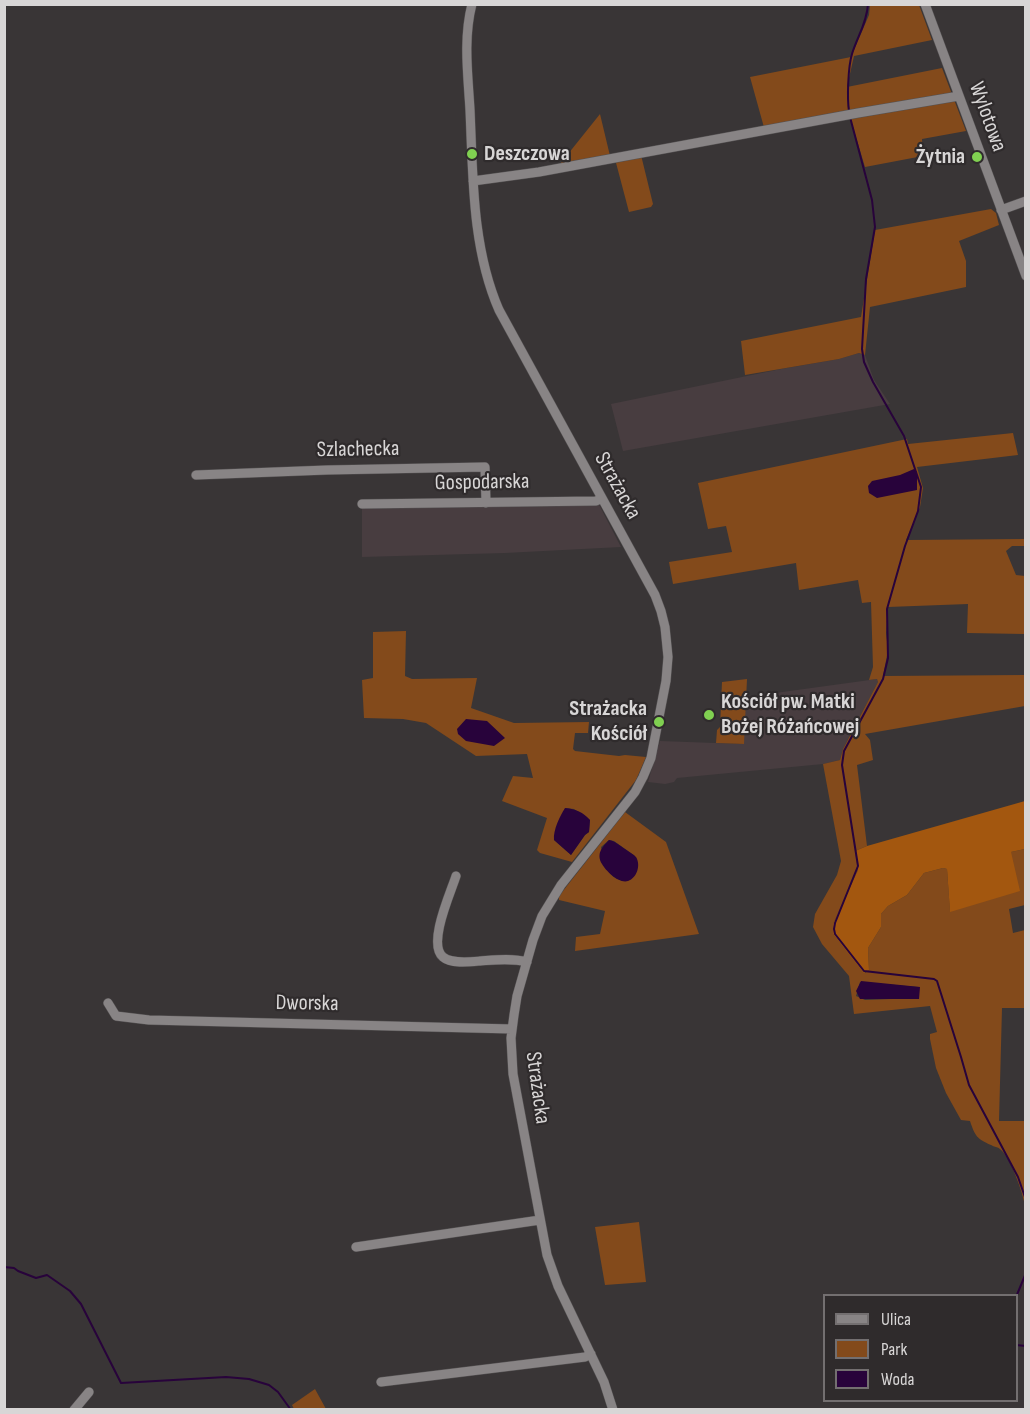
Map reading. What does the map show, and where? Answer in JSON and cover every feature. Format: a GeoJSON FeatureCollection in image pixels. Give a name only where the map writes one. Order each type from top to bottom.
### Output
{"type":"FeatureCollection","features":[{"type":"Feature","properties":{"kind":"street","name":"Strażacka"},"geometry":{"type":"LineString","coordinates":[[472,4],[467,59],[473,181],[484,265],[493,296],[658,603],[667,635],[668,670],[653,748],[643,777],[630,798],[552,898],[538,925],[515,1005],[512,1029],[513,1074],[545,1250],[554,1277],[604,1382],[614,1410]]}},
{"type":"Feature","properties":{"kind":"street","name":"Wylotowa"},"geometry":{"type":"LineString","coordinates":[[925,4],[1026,276]]}},
{"type":"Feature","properties":{"kind":"street"},"geometry":{"type":"LineString","coordinates":[[473,181],[539,172],[959,96]]}},
{"type":"Feature","properties":{"kind":"street"},"geometry":{"type":"LineString","coordinates":[[1001,210],[1026,201]]}},
{"type":"Feature","properties":{"kind":"street","name":"Szlachecka"},"geometry":{"type":"LineString","coordinates":[[196,475],[485,467],[486,503]]}},
{"type":"Feature","properties":{"kind":"street","name":"Gospodarska"},"geometry":{"type":"LineString","coordinates":[[362,504],[597,501],[602,498]]}},
{"type":"Feature","properties":{"kind":"street"},"geometry":{"type":"LineString","coordinates":[[456,876],[438,931],[437,946],[440,954],[450,960],[520,960],[527,962]]}},
{"type":"Feature","properties":{"kind":"street","name":"Dworska"},"geometry":{"type":"LineString","coordinates":[[108,1003],[116,1016],[149,1020],[512,1029]]}},
{"type":"Feature","properties":{"kind":"street"},"geometry":{"type":"LineString","coordinates":[[356,1247],[540,1220]]}},
{"type":"Feature","properties":{"kind":"street"},"geometry":{"type":"LineString","coordinates":[[381,1382],[585,1357],[591,1354]]}},
{"type":"Feature","properties":{"kind":"street"},"geometry":{"type":"LineString","coordinates":[[74,1410],[88,1392]]}},
{"type":"Feature","properties":{"kind":"shaded area"},"geometry":{"type":"Polygon","coordinates":[[[859,353],[865,355],[874,380],[890,404],[623,451],[611,404],[839,359],[859,353]]]}},
{"type":"Feature","properties":{"kind":"shaded area"},"geometry":{"type":"Polygon","coordinates":[[[595,497],[621,547],[362,557],[362,504],[595,497]]]}},
{"type":"Feature","properties":{"kind":"shaded area"},"geometry":{"type":"Polygon","coordinates":[[[877,679],[878,682],[843,749],[840,760],[823,764],[677,778],[674,782],[665,784],[648,782],[660,741],[743,744],[746,697],[877,679]]]}},
{"type":"Feature","properties":{"kind":"shaded area"},"geometry":{"type":"Polygon","coordinates":[[[1025,801],[1025,849],[1011,852],[1020,891],[950,912],[947,869],[924,873],[907,895],[888,906],[881,914],[881,927],[868,948],[869,970],[864,973],[833,934],[833,924],[858,870],[855,851],[1025,801]]]}},
{"type":"Feature","properties":{"kind":"green space"},"geometry":{"type":"Polygon","coordinates":[[[870,5],[919,5],[932,40],[854,56],[847,87],[942,68],[966,131],[922,139],[923,156],[865,167],[849,114],[765,131],[750,77],[851,57],[869,15],[870,5]]]}},
{"type":"Feature","properties":{"kind":"green space"},"geometry":{"type":"Polygon","coordinates":[[[600,114],[611,160],[556,169],[600,114]]]}},
{"type":"Feature","properties":{"kind":"green space"},"geometry":{"type":"Polygon","coordinates":[[[641,155],[653,204],[651,207],[629,212],[615,159],[641,155]]]}},
{"type":"Feature","properties":{"kind":"green space"},"geometry":{"type":"Polygon","coordinates":[[[991,209],[996,213],[999,225],[959,241],[966,261],[966,287],[870,307],[865,355],[859,353],[839,359],[745,375],[741,341],[861,317],[875,230],[991,209]]]}},
{"type":"Feature","properties":{"kind":"green space"},"geometry":{"type":"Polygon","coordinates":[[[1013,433],[1018,455],[917,467],[923,488],[920,507],[906,540],[1025,539],[1025,546],[1012,546],[1006,551],[1016,575],[1025,576],[1025,634],[967,633],[968,604],[888,607],[886,633],[888,650],[883,676],[1025,675],[1025,706],[865,734],[870,740],[873,760],[857,765],[867,846],[855,851],[858,870],[833,924],[833,934],[865,973],[869,970],[868,948],[881,927],[881,914],[888,906],[907,895],[924,873],[947,869],[950,911],[1011,852],[1025,849],[1025,905],[1009,909],[1013,933],[1025,930],[1025,1008],[1002,1008],[999,1121],[1025,1121],[1025,1207],[1016,1176],[1004,1153],[980,1139],[975,1134],[970,1121],[961,1120],[946,1093],[936,1068],[930,1039],[930,1034],[937,1032],[930,1006],[854,1014],[849,976],[822,944],[813,927],[815,914],[837,875],[841,861],[823,764],[840,760],[843,749],[878,682],[877,679],[869,680],[873,667],[871,602],[862,603],[858,580],[799,590],[796,563],[673,584],[669,562],[732,552],[726,526],[708,529],[698,483],[907,439],[908,444],[1013,433]],[[860,982],[856,996],[865,1000],[918,998],[919,987],[860,982]]]}},
{"type":"Feature","properties":{"kind":"green space"},"geometry":{"type":"Polygon","coordinates":[[[406,631],[405,676],[412,679],[477,678],[471,708],[514,723],[589,722],[588,733],[575,733],[573,749],[575,751],[646,757],[636,780],[572,862],[540,853],[537,850],[547,818],[502,801],[513,776],[533,778],[527,754],[476,756],[426,723],[403,719],[364,718],[362,680],[373,678],[373,632],[406,631]],[[566,808],[554,840],[571,855],[589,832],[590,820],[574,809],[566,808]]]}},
{"type":"Feature","properties":{"kind":"green space"},"geometry":{"type":"Polygon","coordinates":[[[747,679],[744,744],[716,743],[717,730],[720,727],[722,682],[747,679]]]}},
{"type":"Feature","properties":{"kind":"green space"},"geometry":{"type":"Polygon","coordinates":[[[625,812],[666,842],[699,934],[575,951],[576,937],[600,934],[605,911],[559,900],[559,896],[625,812]],[[609,840],[601,847],[606,865],[615,878],[628,881],[635,856],[609,840]]]}},
{"type":"Feature","properties":{"kind":"green space"},"geometry":{"type":"Polygon","coordinates":[[[639,1222],[646,1282],[605,1285],[595,1227],[639,1222]]]}},
{"type":"Feature","properties":{"kind":"green space"},"geometry":{"type":"Polygon","coordinates":[[[315,1389],[326,1409],[294,1409],[292,1405],[315,1389]]]}},
{"type":"Feature","properties":{"kind":"water"},"geometry":{"type":"Polygon","coordinates":[[[914,469],[917,472],[917,490],[877,498],[869,493],[868,486],[872,481],[900,475],[914,469]]]}},
{"type":"Feature","properties":{"kind":"water"},"geometry":{"type":"Polygon","coordinates":[[[466,719],[487,721],[505,738],[494,746],[466,741],[458,734],[457,729],[466,719]]]}},
{"type":"Feature","properties":{"kind":"water"},"geometry":{"type":"Polygon","coordinates":[[[565,808],[579,811],[590,820],[589,832],[571,855],[554,840],[559,819],[565,808]]]}},
{"type":"Feature","properties":{"kind":"water"},"geometry":{"type":"Polygon","coordinates":[[[609,840],[636,857],[638,867],[636,874],[628,881],[617,879],[600,860],[602,848],[609,840]]]}},
{"type":"Feature","properties":{"kind":"water"},"geometry":{"type":"Polygon","coordinates":[[[861,981],[920,987],[919,999],[860,999],[856,991],[861,981]]]}},
{"type":"Feature","properties":{"kind":"waterway"},"geometry":{"type":"LineString","coordinates":[[849,111],[848,82],[851,60],[866,17],[868,4]]}},
{"type":"Feature","properties":{"kind":"waterway"},"geometry":{"type":"LineString","coordinates":[[850,117],[872,200],[875,227],[866,279],[862,349],[864,362],[904,436],[921,487],[918,511],[905,546],[887,609],[888,658],[883,679],[844,751],[842,765],[858,866],[834,929],[835,934],[864,971],[937,981],[969,1085],[1018,1177],[1026,1200]]}},
{"type":"Feature","properties":{"kind":"waterway"},"geometry":{"type":"LineString","coordinates":[[4,1267],[14,1268],[36,1278],[47,1275],[70,1291],[81,1304],[121,1383],[226,1377],[249,1379],[269,1385],[278,1392],[291,1410]]}},
{"type":"Feature","properties":{"kind":"waterway"},"geometry":{"type":"LineString","coordinates":[[1017,1294],[1026,1273]]}},
{"type":"Feature","properties":{"kind":"waterway"},"geometry":{"type":"LineString","coordinates":[[1018,1345],[1026,1346]]}},
{"type":"Feature","properties":{"kind":"place","name":"Deszczowa"},"geometry":{"type":"Point","coordinates":[472,154]}},
{"type":"Feature","properties":{"kind":"place","name":"Żytnia"},"geometry":{"type":"Point","coordinates":[977,157]}},
{"type":"Feature","properties":{"kind":"place","name":"Kościół pw. Matki Bożej Różańcowej"},"geometry":{"type":"Point","coordinates":[709,715]}},
{"type":"Feature","properties":{"kind":"place","name":"Strażacka Kościół"},"geometry":{"type":"Point","coordinates":[659,722]}}]}
